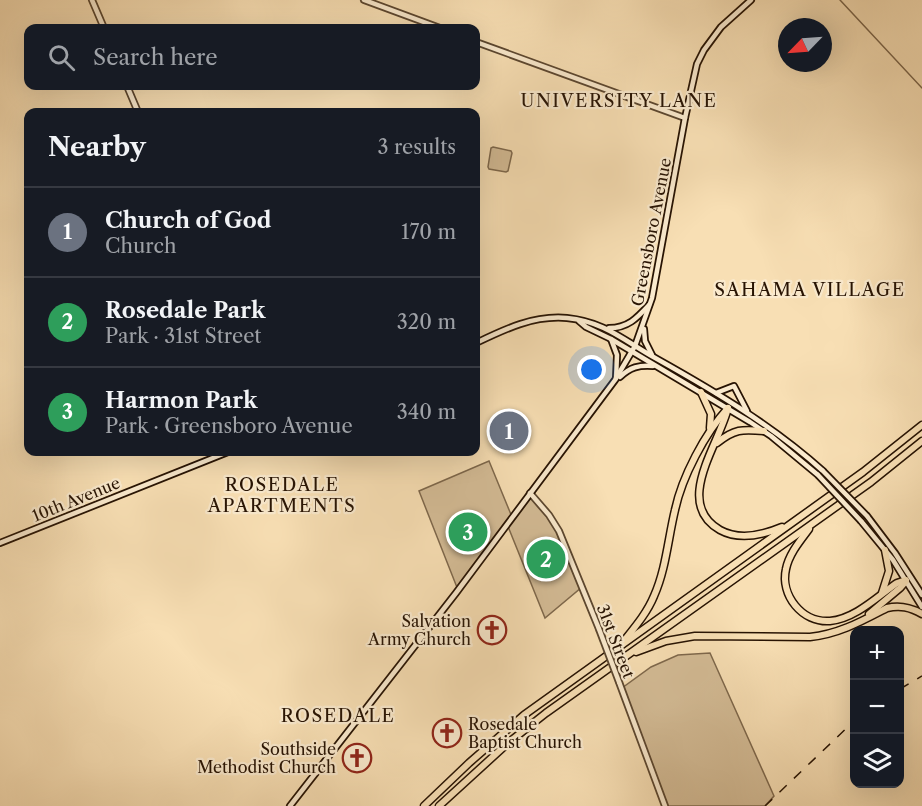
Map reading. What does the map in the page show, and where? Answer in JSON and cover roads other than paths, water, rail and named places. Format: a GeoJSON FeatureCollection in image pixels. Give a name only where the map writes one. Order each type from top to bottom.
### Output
{"type":"FeatureCollection","features":[{"type":"Feature","properties":{"kind":"highway"},"geometry":{"type":"LineString","coordinates":[[701,392],[711,414],[710,433]]}},
{"type":"Feature","properties":{"kind":"highway"},"geometry":{"type":"LineString","coordinates":[[619,646],[638,623],[653,598],[660,578],[677,499],[688,472],[729,405]]}},
{"type":"Feature","properties":{"kind":"highway"},"geometry":{"type":"LineString","coordinates":[[729,405],[702,474],[698,493],[700,507],[708,520],[723,532],[742,536],[764,533],[791,524]]}},
{"type":"Feature","properties":{"kind":"highway"},"geometry":{"type":"LineString","coordinates":[[424,806],[509,727],[863,472],[922,424]]}},
{"type":"Feature","properties":{"kind":"highway"},"geometry":{"type":"LineString","coordinates":[[714,446],[728,434],[737,430],[764,431]]}},
{"type":"Feature","properties":{"kind":"highway"},"geometry":{"type":"LineString","coordinates":[[439,806],[508,743],[624,656],[871,482],[922,441]]}},
{"type":"Feature","properties":{"kind":"highway"},"geometry":{"type":"LineString","coordinates":[[813,524],[793,551],[786,569],[786,589],[795,606],[811,617],[830,621],[844,618],[897,583],[909,578]]}},
{"type":"Feature","properties":{"kind":"highway"},"geometry":{"type":"LineString","coordinates":[[882,593],[889,571],[885,550]]}},
{"type":"Feature","properties":{"kind":"highway"},"geometry":{"type":"LineString","coordinates":[[861,620],[909,578]]}},
{"type":"Feature","properties":{"kind":"highway"},"geometry":{"type":"LineString","coordinates":[[624,656],[680,638],[709,635],[810,637],[838,632],[895,606],[913,609],[922,614]]}},
{"type":"Feature","properties":{"kind":"main road"},"geometry":{"type":"LineString","coordinates":[[92,0],[102,24]]}},
{"type":"Feature","properties":{"kind":"main road"},"geometry":{"type":"LineString","coordinates":[[364,0],[429,24]]}},
{"type":"Feature","properties":{"kind":"main road","name":"Greensboro Avenue"},"geometry":{"type":"LineString","coordinates":[[290,806],[530,493],[615,380],[632,352],[644,327],[659,267],[693,77],[704,50],[721,27],[752,0]]}},
{"type":"Feature","properties":{"kind":"main road"},"geometry":{"type":"LineString","coordinates":[[480,43],[685,118]]}},
{"type":"Feature","properties":{"kind":"main road"},"geometry":{"type":"LineString","coordinates":[[129,90],[136,108]]}},
{"type":"Feature","properties":{"kind":"main road"},"geometry":{"type":"LineString","coordinates":[[606,328],[627,325],[651,303]]}},
{"type":"Feature","properties":{"kind":"main road"},"geometry":{"type":"LineString","coordinates":[[480,341],[515,325],[533,320],[557,318],[588,321],[606,328],[716,393],[818,475],[861,521],[922,595]]}},
{"type":"Feature","properties":{"kind":"main road"},"geometry":{"type":"LineString","coordinates":[[579,321],[655,367],[701,392],[748,413],[823,471],[867,516],[909,578],[922,607]]}},
{"type":"Feature","properties":{"kind":"main road"},"geometry":{"type":"LineString","coordinates":[[644,327],[645,341],[654,357]]}},
{"type":"Feature","properties":{"kind":"main road"},"geometry":{"type":"LineString","coordinates":[[611,339],[617,356],[615,380]]}},
{"type":"Feature","properties":{"kind":"main road"},"geometry":{"type":"LineString","coordinates":[[615,380],[634,367],[641,365],[655,367]]}},
{"type":"Feature","properties":{"kind":"main road"},"geometry":{"type":"LineString","coordinates":[[716,393],[734,386],[748,413]]}},
{"type":"Feature","properties":{"kind":"main road","name":"10th Avenue"},"geometry":{"type":"LineString","coordinates":[[0,543],[218,456]]}},
{"type":"Feature","properties":{"kind":"main road","name":"31st Street"},"geometry":{"type":"LineString","coordinates":[[530,493],[559,531],[599,629],[665,806]]}},
{"type":"Feature","properties":{"kind":"waterway"},"geometry":{"type":"LineString","coordinates":[[840,0],[922,88]]}},
{"type":"Feature","properties":{"kind":"railway"},"geometry":{"type":"LineString","coordinates":[[904,687],[922,676]]}},
{"type":"Feature","properties":{"kind":"railway"},"geometry":{"type":"LineString","coordinates":[[765,806],[850,725]]}},
{"type":"Feature","properties":{"kind":"place","name":"Church of God"},"geometry":{"type":"Point","coordinates":[509,431]}},
{"type":"Feature","properties":{"kind":"place","name":"Harmon Park"},"geometry":{"type":"Point","coordinates":[468,532]}},
{"type":"Feature","properties":{"kind":"place","name":"Rosedale Park"},"geometry":{"type":"Point","coordinates":[546,559]}},
{"type":"Feature","properties":{"kind":"place","name":"Salvation Army Church"},"geometry":{"type":"Point","coordinates":[492,630]}},
{"type":"Feature","properties":{"kind":"place","name":"Rosedale Baptist Church"},"geometry":{"type":"Point","coordinates":[447,733]}},
{"type":"Feature","properties":{"kind":"place","name":"Southside Methodist Church"},"geometry":{"type":"Point","coordinates":[357,758]}},
{"type":"Feature","properties":{"kind":"district","name":"UNIVERSITY LANE"},"geometry":{"type":"Point","coordinates":[619,101]}},
{"type":"Feature","properties":{"kind":"district","name":"SAHAMA VILLAGE"},"geometry":{"type":"Point","coordinates":[810,290]}},
{"type":"Feature","properties":{"kind":"district","name":"ROSEDALE APARTMENTS"},"geometry":{"type":"Point","coordinates":[282,495]}},
{"type":"Feature","properties":{"kind":"district","name":"ROSEDALE"},"geometry":{"type":"Point","coordinates":[338,716]}}]}
